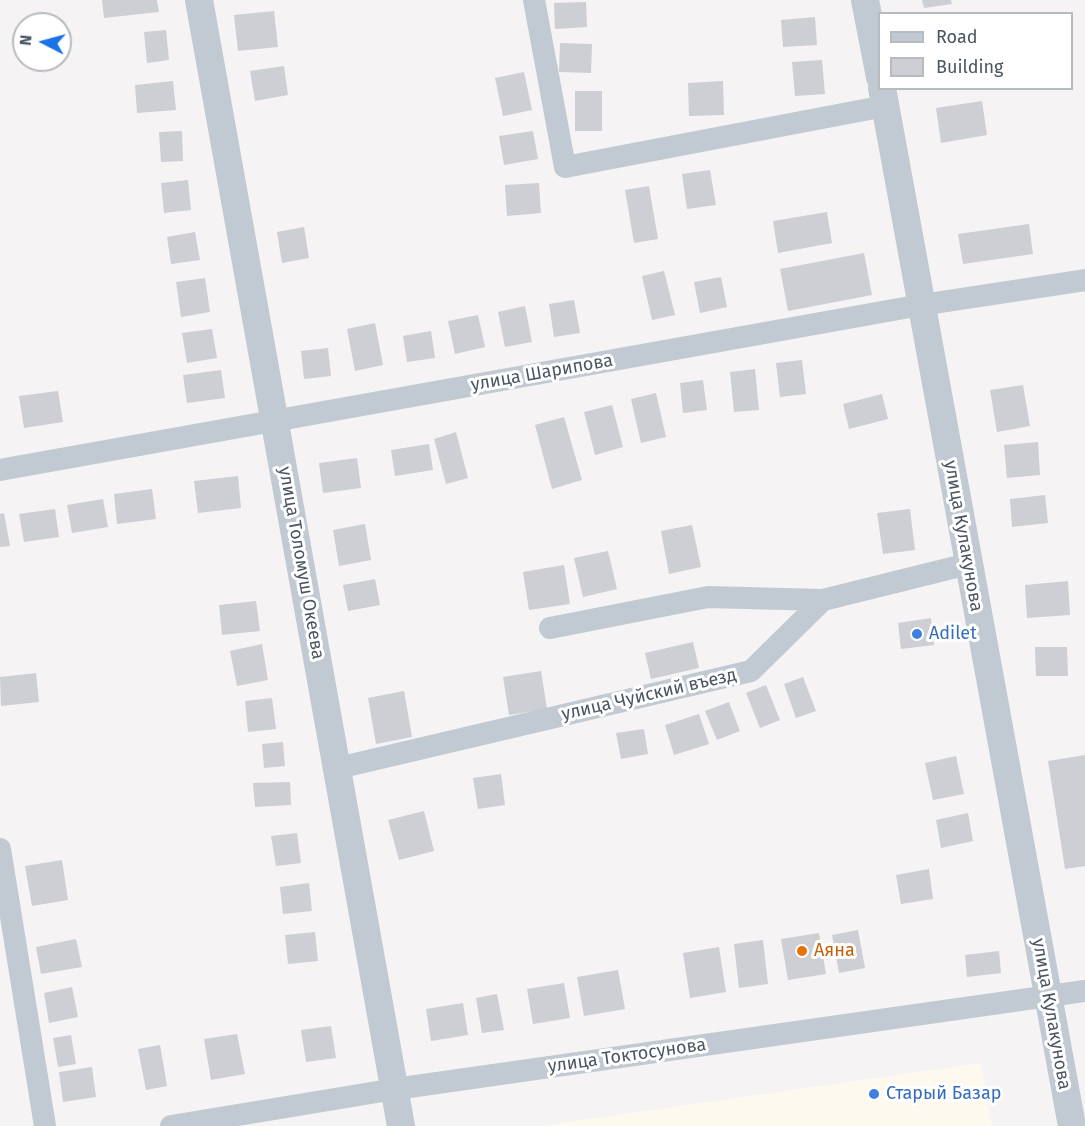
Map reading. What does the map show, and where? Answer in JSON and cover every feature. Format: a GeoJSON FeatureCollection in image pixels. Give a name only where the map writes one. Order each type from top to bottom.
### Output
{"type":"FeatureCollection","features":[{"type":"Feature","properties":{"kind":"street","name":"улица Толомуш Океева"},"geometry":{"type":"LineString","coordinates":[[199,0],[401,1126]]}},
{"type":"Feature","properties":{"kind":"street"},"geometry":{"type":"LineString","coordinates":[[534,0],[565,167],[883,97]]}},
{"type":"Feature","properties":{"kind":"street"},"geometry":{"type":"LineString","coordinates":[[865,0],[878,72]]}},
{"type":"Feature","properties":{"kind":"street","name":"улица Кулакунова"},"geometry":{"type":"LineString","coordinates":[[883,97],[1072,1126]]}},
{"type":"Feature","properties":{"kind":"street","name":"улица Шарипова"},"geometry":{"type":"LineString","coordinates":[[0,470],[921,305],[1085,280]]}},
{"type":"Feature","properties":{"kind":"street"},"geometry":{"type":"LineString","coordinates":[[550,628],[708,597],[823,600],[968,564]]}},
{"type":"Feature","properties":{"kind":"street","name":"улица Чуйский въезд"},"geometry":{"type":"LineString","coordinates":[[338,768],[751,671],[823,600]]}},
{"type":"Feature","properties":{"kind":"street"},"geometry":{"type":"LineString","coordinates":[[0,849],[45,1126]]}},
{"type":"Feature","properties":{"kind":"street","name":"улица Токтосунова"},"geometry":{"type":"LineString","coordinates":[[171,1126],[395,1089],[1085,991]]}},
{"type":"Feature","properties":{"kind":"shaded area","name":"Старый Базар"},"geometry":{"type":"Polygon","coordinates":[[[981,1063],[992,1126],[540,1126],[981,1063]]]}},
{"type":"Feature","properties":{"kind":"building"},"geometry":{"type":"Polygon","coordinates":[[[102,0],[157,0],[159,12],[104,18],[102,0]]]}},
{"type":"Feature","properties":{"kind":"building"},"geometry":{"type":"Polygon","coordinates":[[[922,0],[951,0],[952,4],[924,8],[922,0]]]}},
{"type":"Feature","properties":{"kind":"building"},"geometry":{"type":"Polygon","coordinates":[[[586,2],[587,27],[555,29],[554,3],[586,2]]]}},
{"type":"Feature","properties":{"kind":"building"},"geometry":{"type":"Polygon","coordinates":[[[274,11],[278,47],[238,51],[234,15],[274,11]]]}},
{"type":"Feature","properties":{"kind":"building"},"geometry":{"type":"Polygon","coordinates":[[[815,17],[817,45],[783,47],[781,20],[815,17]]]}},
{"type":"Feature","properties":{"kind":"building"},"geometry":{"type":"Polygon","coordinates":[[[166,30],[169,60],[147,63],[144,32],[166,30]]]}},
{"type":"Feature","properties":{"kind":"building"},"geometry":{"type":"Polygon","coordinates":[[[560,43],[592,44],[591,73],[559,72],[560,43]]]}},
{"type":"Feature","properties":{"kind":"building"},"geometry":{"type":"Polygon","coordinates":[[[822,60],[825,94],[795,96],[792,62],[822,60]]]}},
{"type":"Feature","properties":{"kind":"building"},"geometry":{"type":"Polygon","coordinates":[[[284,66],[288,95],[255,101],[250,71],[284,66]]]}},
{"type":"Feature","properties":{"kind":"building"},"geometry":{"type":"Polygon","coordinates":[[[524,72],[532,110],[503,116],[495,78],[524,72]]]}},
{"type":"Feature","properties":{"kind":"building"},"geometry":{"type":"Polygon","coordinates":[[[173,81],[176,110],[137,113],[135,85],[173,81]]]}},
{"type":"Feature","properties":{"kind":"building"},"geometry":{"type":"Polygon","coordinates":[[[723,81],[724,115],[689,116],[688,83],[723,81]]]}},
{"type":"Feature","properties":{"kind":"building"},"geometry":{"type":"Polygon","coordinates":[[[575,91],[602,91],[602,131],[575,131],[575,91]]]}},
{"type":"Feature","properties":{"kind":"building"},"geometry":{"type":"Polygon","coordinates":[[[982,101],[987,135],[941,143],[936,108],[982,101]]]}},
{"type":"Feature","properties":{"kind":"building"},"geometry":{"type":"Polygon","coordinates":[[[182,131],[183,161],[161,162],[159,132],[182,131]]]}},
{"type":"Feature","properties":{"kind":"building"},"geometry":{"type":"Polygon","coordinates":[[[533,131],[538,159],[504,165],[499,136],[533,131]]]}},
{"type":"Feature","properties":{"kind":"building"},"geometry":{"type":"Polygon","coordinates":[[[710,170],[716,205],[687,209],[682,174],[710,170]]]}},
{"type":"Feature","properties":{"kind":"building"},"geometry":{"type":"Polygon","coordinates":[[[188,180],[191,210],[164,213],[161,183],[188,180]]]}},
{"type":"Feature","properties":{"kind":"building"},"geometry":{"type":"Polygon","coordinates":[[[539,183],[541,213],[507,216],[505,185],[539,183]]]}},
{"type":"Feature","properties":{"kind":"building"},"geometry":{"type":"Polygon","coordinates":[[[649,186],[658,239],[634,243],[625,190],[649,186]]]}},
{"type":"Feature","properties":{"kind":"building"},"geometry":{"type":"Polygon","coordinates":[[[827,212],[832,243],[778,253],[773,221],[827,212]]]}},
{"type":"Feature","properties":{"kind":"building"},"geometry":{"type":"Polygon","coordinates":[[[1029,224],[1033,254],[963,264],[958,234],[1029,224]]]}},
{"type":"Feature","properties":{"kind":"building"},"geometry":{"type":"Polygon","coordinates":[[[304,227],[309,258],[282,263],[277,232],[304,227]]]}},
{"type":"Feature","properties":{"kind":"building"},"geometry":{"type":"Polygon","coordinates":[[[195,232],[200,260],[171,264],[167,237],[195,232]]]}},
{"type":"Feature","properties":{"kind":"building"},"geometry":{"type":"Polygon","coordinates":[[[864,253],[872,295],[788,311],[780,269],[864,253]]]}},
{"type":"Feature","properties":{"kind":"building"},"geometry":{"type":"Polygon","coordinates":[[[664,271],[675,315],[652,320],[642,276],[664,271]]]}},
{"type":"Feature","properties":{"kind":"building"},"geometry":{"type":"Polygon","coordinates":[[[721,277],[727,307],[700,313],[694,282],[721,277]]]}},
{"type":"Feature","properties":{"kind":"building"},"geometry":{"type":"Polygon","coordinates":[[[205,278],[210,312],[181,317],[176,282],[205,278]]]}},
{"type":"Feature","properties":{"kind":"building"},"geometry":{"type":"Polygon","coordinates":[[[574,300],[580,333],[554,337],[549,304],[574,300]]]}},
{"type":"Feature","properties":{"kind":"building"},"geometry":{"type":"Polygon","coordinates":[[[525,306],[532,342],[505,347],[498,312],[525,306]]]}},
{"type":"Feature","properties":{"kind":"building"},"geometry":{"type":"Polygon","coordinates":[[[478,315],[485,347],[455,354],[448,321],[478,315]]]}},
{"type":"Feature","properties":{"kind":"building"},"geometry":{"type":"Polygon","coordinates":[[[375,323],[383,365],[355,371],[347,329],[375,323]]]}},
{"type":"Feature","properties":{"kind":"building"},"geometry":{"type":"Polygon","coordinates":[[[212,329],[217,358],[187,363],[182,333],[212,329]]]}},
{"type":"Feature","properties":{"kind":"building"},"geometry":{"type":"Polygon","coordinates":[[[431,331],[435,358],[407,362],[403,336],[431,331]]]}},
{"type":"Feature","properties":{"kind":"building"},"geometry":{"type":"Polygon","coordinates":[[[328,348],[331,376],[304,379],[301,351],[328,348]]]}},
{"type":"Feature","properties":{"kind":"building"},"geometry":{"type":"Polygon","coordinates":[[[802,360],[806,394],[780,397],[776,363],[802,360]]]}},
{"type":"Feature","properties":{"kind":"building"},"geometry":{"type":"Polygon","coordinates":[[[755,369],[759,410],[734,412],[730,372],[755,369]]]}},
{"type":"Feature","properties":{"kind":"building"},"geometry":{"type":"Polygon","coordinates":[[[221,370],[225,398],[187,403],[183,375],[221,370]]]}},
{"type":"Feature","properties":{"kind":"building"},"geometry":{"type":"Polygon","coordinates":[[[703,380],[707,410],[683,413],[680,383],[703,380]]]}},
{"type":"Feature","properties":{"kind":"building"},"geometry":{"type":"Polygon","coordinates":[[[1023,385],[1030,426],[997,432],[990,390],[1023,385]]]}},
{"type":"Feature","properties":{"kind":"building"},"geometry":{"type":"Polygon","coordinates":[[[58,391],[63,422],[24,428],[19,396],[58,391]]]}},
{"type":"Feature","properties":{"kind":"building"},"geometry":{"type":"Polygon","coordinates":[[[656,393],[666,437],[641,443],[631,399],[656,393]]]}},
{"type":"Feature","properties":{"kind":"building"},"geometry":{"type":"Polygon","coordinates":[[[882,394],[888,419],[849,429],[843,404],[882,394]]]}},
{"type":"Feature","properties":{"kind":"building"},"geometry":{"type":"Polygon","coordinates":[[[612,405],[623,447],[595,455],[584,412],[612,405]]]}},
{"type":"Feature","properties":{"kind":"building"},"geometry":{"type":"Polygon","coordinates":[[[564,417],[582,480],[552,489],[535,425],[564,417]]]}},
{"type":"Feature","properties":{"kind":"building"},"geometry":{"type":"Polygon","coordinates":[[[456,432],[468,478],[446,484],[434,439],[456,432]]]}},
{"type":"Feature","properties":{"kind":"building"},"geometry":{"type":"Polygon","coordinates":[[[1038,442],[1040,475],[1007,478],[1004,445],[1038,442]]]}},
{"type":"Feature","properties":{"kind":"building"},"geometry":{"type":"Polygon","coordinates":[[[429,444],[433,470],[395,476],[391,450],[429,444]]]}},
{"type":"Feature","properties":{"kind":"building"},"geometry":{"type":"Polygon","coordinates":[[[357,458],[361,488],[323,493],[319,463],[357,458]]]}},
{"type":"Feature","properties":{"kind":"building"},"geometry":{"type":"Polygon","coordinates":[[[238,476],[241,508],[198,513],[194,481],[238,476]]]}},
{"type":"Feature","properties":{"kind":"building"},"geometry":{"type":"Polygon","coordinates":[[[152,489],[156,519],[117,524],[114,494],[152,489]]]}},
{"type":"Feature","properties":{"kind":"building"},"geometry":{"type":"Polygon","coordinates":[[[1045,495],[1048,523],[1012,527],[1010,499],[1045,495]]]}},
{"type":"Feature","properties":{"kind":"building"},"geometry":{"type":"Polygon","coordinates":[[[103,499],[108,527],[72,533],[67,505],[103,499]]]}},
{"type":"Feature","properties":{"kind":"building"},"geometry":{"type":"Polygon","coordinates":[[[55,509],[59,537],[24,542],[19,514],[55,509]]]}},
{"type":"Feature","properties":{"kind":"building"},"geometry":{"type":"Polygon","coordinates":[[[910,509],[915,550],[883,554],[877,513],[910,509]]]}},
{"type":"Feature","properties":{"kind":"building"},"geometry":{"type":"Polygon","coordinates":[[[4,513],[10,546],[0,547],[0,514],[4,513]]]}},
{"type":"Feature","properties":{"kind":"building"},"geometry":{"type":"Polygon","coordinates":[[[365,524],[371,560],[339,566],[333,530],[365,524]]]}},
{"type":"Feature","properties":{"kind":"building"},"geometry":{"type":"Polygon","coordinates":[[[692,525],[701,567],[669,574],[661,531],[692,525]]]}},
{"type":"Feature","properties":{"kind":"building"},"geometry":{"type":"Polygon","coordinates":[[[608,551],[617,589],[583,597],[574,558],[608,551]]]}},
{"type":"Feature","properties":{"kind":"building"},"geometry":{"type":"Polygon","coordinates":[[[564,565],[570,604],[529,610],[523,572],[564,565]]]}},
{"type":"Feature","properties":{"kind":"building"},"geometry":{"type":"Polygon","coordinates":[[[375,579],[380,605],[348,611],[343,585],[375,579]]]}},
{"type":"Feature","properties":{"kind":"building"},"geometry":{"type":"Polygon","coordinates":[[[1068,581],[1070,615],[1027,618],[1025,585],[1068,581]]]}},
{"type":"Feature","properties":{"kind":"building"},"geometry":{"type":"Polygon","coordinates":[[[256,601],[260,631],[222,635],[219,605],[256,601]]]}},
{"type":"Feature","properties":{"kind":"building"},"geometry":{"type":"Polygon","coordinates":[[[931,618],[934,645],[901,649],[898,623],[931,618]]]}},
{"type":"Feature","properties":{"kind":"building"},"geometry":{"type":"Polygon","coordinates":[[[693,642],[699,668],[651,679],[645,653],[693,642]]]}},
{"type":"Feature","properties":{"kind":"building"},"geometry":{"type":"Polygon","coordinates":[[[262,644],[268,680],[237,686],[230,651],[262,644]]]}},
{"type":"Feature","properties":{"kind":"building"},"geometry":{"type":"Polygon","coordinates":[[[1035,647],[1067,647],[1068,676],[1036,676],[1035,647]]]}},
{"type":"Feature","properties":{"kind":"building"},"geometry":{"type":"Polygon","coordinates":[[[541,671],[547,709],[509,715],[503,677],[541,671]]]}},
{"type":"Feature","properties":{"kind":"building"},"geometry":{"type":"Polygon","coordinates":[[[36,673],[39,702],[1,706],[0,677],[36,673]]]}},
{"type":"Feature","properties":{"kind":"building"},"geometry":{"type":"Polygon","coordinates":[[[803,677],[816,711],[796,718],[784,684],[803,677]]]}},
{"type":"Feature","properties":{"kind":"building"},"geometry":{"type":"Polygon","coordinates":[[[766,685],[780,720],[760,728],[746,693],[766,685]]]}},
{"type":"Feature","properties":{"kind":"building"},"geometry":{"type":"Polygon","coordinates":[[[404,691],[412,737],[376,744],[368,698],[404,691]]]}},
{"type":"Feature","properties":{"kind":"building"},"geometry":{"type":"Polygon","coordinates":[[[272,698],[276,729],[248,732],[245,701],[272,698]]]}},
{"type":"Feature","properties":{"kind":"building"},"geometry":{"type":"Polygon","coordinates":[[[729,702],[740,731],[717,740],[705,711],[729,702]]]}},
{"type":"Feature","properties":{"kind":"building"},"geometry":{"type":"Polygon","coordinates":[[[699,714],[709,744],[674,755],[665,725],[699,714]]]}},
{"type":"Feature","properties":{"kind":"building"},"geometry":{"type":"Polygon","coordinates":[[[644,729],[648,754],[621,759],[616,733],[644,729]]]}},
{"type":"Feature","properties":{"kind":"building"},"geometry":{"type":"Polygon","coordinates":[[[283,742],[285,766],[264,768],[262,744],[283,742]]]}},
{"type":"Feature","properties":{"kind":"building"},"geometry":{"type":"Polygon","coordinates":[[[1085,755],[1085,866],[1065,869],[1048,761],[1085,755]]]}},
{"type":"Feature","properties":{"kind":"building"},"geometry":{"type":"Polygon","coordinates":[[[956,756],[964,794],[933,800],[925,763],[956,756]]]}},
{"type":"Feature","properties":{"kind":"building"},"geometry":{"type":"Polygon","coordinates":[[[501,774],[505,805],[478,809],[473,778],[501,774]]]}},
{"type":"Feature","properties":{"kind":"building"},"geometry":{"type":"Polygon","coordinates":[[[290,782],[291,805],[255,807],[253,783],[290,782]]]}},
{"type":"Feature","properties":{"kind":"building"},"geometry":{"type":"Polygon","coordinates":[[[424,811],[434,851],[399,860],[388,820],[424,811]]]}},
{"type":"Feature","properties":{"kind":"building"},"geometry":{"type":"Polygon","coordinates":[[[968,813],[973,841],[941,848],[936,820],[968,813]]]}},
{"type":"Feature","properties":{"kind":"building"},"geometry":{"type":"Polygon","coordinates":[[[297,833],[301,863],[276,866],[271,836],[297,833]]]}},
{"type":"Feature","properties":{"kind":"building"},"geometry":{"type":"Polygon","coordinates":[[[62,860],[68,900],[32,906],[25,866],[62,860]]]}},
{"type":"Feature","properties":{"kind":"building"},"geometry":{"type":"Polygon","coordinates":[[[929,869],[933,899],[901,904],[896,875],[929,869]]]}},
{"type":"Feature","properties":{"kind":"building"},"geometry":{"type":"Polygon","coordinates":[[[309,883],[312,911],[283,914],[280,887],[309,883]]]}},
{"type":"Feature","properties":{"kind":"building"},"geometry":{"type":"Polygon","coordinates":[[[858,930],[865,968],[839,973],[832,935],[858,930]]]}},
{"type":"Feature","properties":{"kind":"building"},"geometry":{"type":"Polygon","coordinates":[[[315,932],[318,961],[288,964],[285,935],[315,932]]]}},
{"type":"Feature","properties":{"kind":"building"},"geometry":{"type":"Polygon","coordinates":[[[819,933],[826,974],[788,980],[781,939],[819,933]]]}},
{"type":"Feature","properties":{"kind":"building"},"geometry":{"type":"Polygon","coordinates":[[[76,939],[82,967],[41,974],[36,947],[76,939]]]}},
{"type":"Feature","properties":{"kind":"building"},"geometry":{"type":"Polygon","coordinates":[[[763,940],[768,984],[739,988],[734,944],[763,940]]]}},
{"type":"Feature","properties":{"kind":"building"},"geometry":{"type":"Polygon","coordinates":[[[719,947],[726,992],[690,998],[683,953],[719,947]]]}},
{"type":"Feature","properties":{"kind":"building"},"geometry":{"type":"Polygon","coordinates":[[[999,951],[1001,973],[967,977],[965,955],[999,951]]]}},
{"type":"Feature","properties":{"kind":"building"},"geometry":{"type":"Polygon","coordinates":[[[618,970],[625,1009],[584,1016],[577,977],[618,970]]]}},
{"type":"Feature","properties":{"kind":"building"},"geometry":{"type":"Polygon","coordinates":[[[564,983],[570,1018],[533,1024],[527,989],[564,983]]]}},
{"type":"Feature","properties":{"kind":"building"},"geometry":{"type":"Polygon","coordinates":[[[72,987],[78,1017],[49,1023],[44,993],[72,987]]]}},
{"type":"Feature","properties":{"kind":"building"},"geometry":{"type":"Polygon","coordinates":[[[497,994],[504,1030],[482,1033],[476,998],[497,994]]]}},
{"type":"Feature","properties":{"kind":"building"},"geometry":{"type":"Polygon","coordinates":[[[463,1003],[468,1035],[431,1041],[426,1009],[463,1003]]]}},
{"type":"Feature","properties":{"kind":"building"},"geometry":{"type":"Polygon","coordinates":[[[331,1026],[336,1058],[306,1062],[301,1030],[331,1026]]]}},
{"type":"Feature","properties":{"kind":"building"},"geometry":{"type":"Polygon","coordinates":[[[237,1034],[245,1074],[211,1080],[204,1039],[237,1034]]]}},
{"type":"Feature","properties":{"kind":"building"},"geometry":{"type":"Polygon","coordinates":[[[71,1035],[76,1064],[58,1067],[53,1038],[71,1035]]]}},
{"type":"Feature","properties":{"kind":"building"},"geometry":{"type":"Polygon","coordinates":[[[160,1045],[167,1086],[146,1090],[138,1049],[160,1045]]]}},
{"type":"Feature","properties":{"kind":"building"},"geometry":{"type":"Polygon","coordinates":[[[92,1067],[96,1097],[63,1102],[59,1072],[92,1067]]]}},
{"type":"Feature","properties":{"kind":"place","name":"Adilet"},"geometry":{"type":"Point","coordinates":[917,634]}},
{"type":"Feature","properties":{"kind":"place","name":"Аяна"},"geometry":{"type":"Point","coordinates":[802,951]}},
{"type":"Feature","properties":{"kind":"place","name":"Старый Базар"},"geometry":{"type":"Point","coordinates":[874,1094]}}]}
